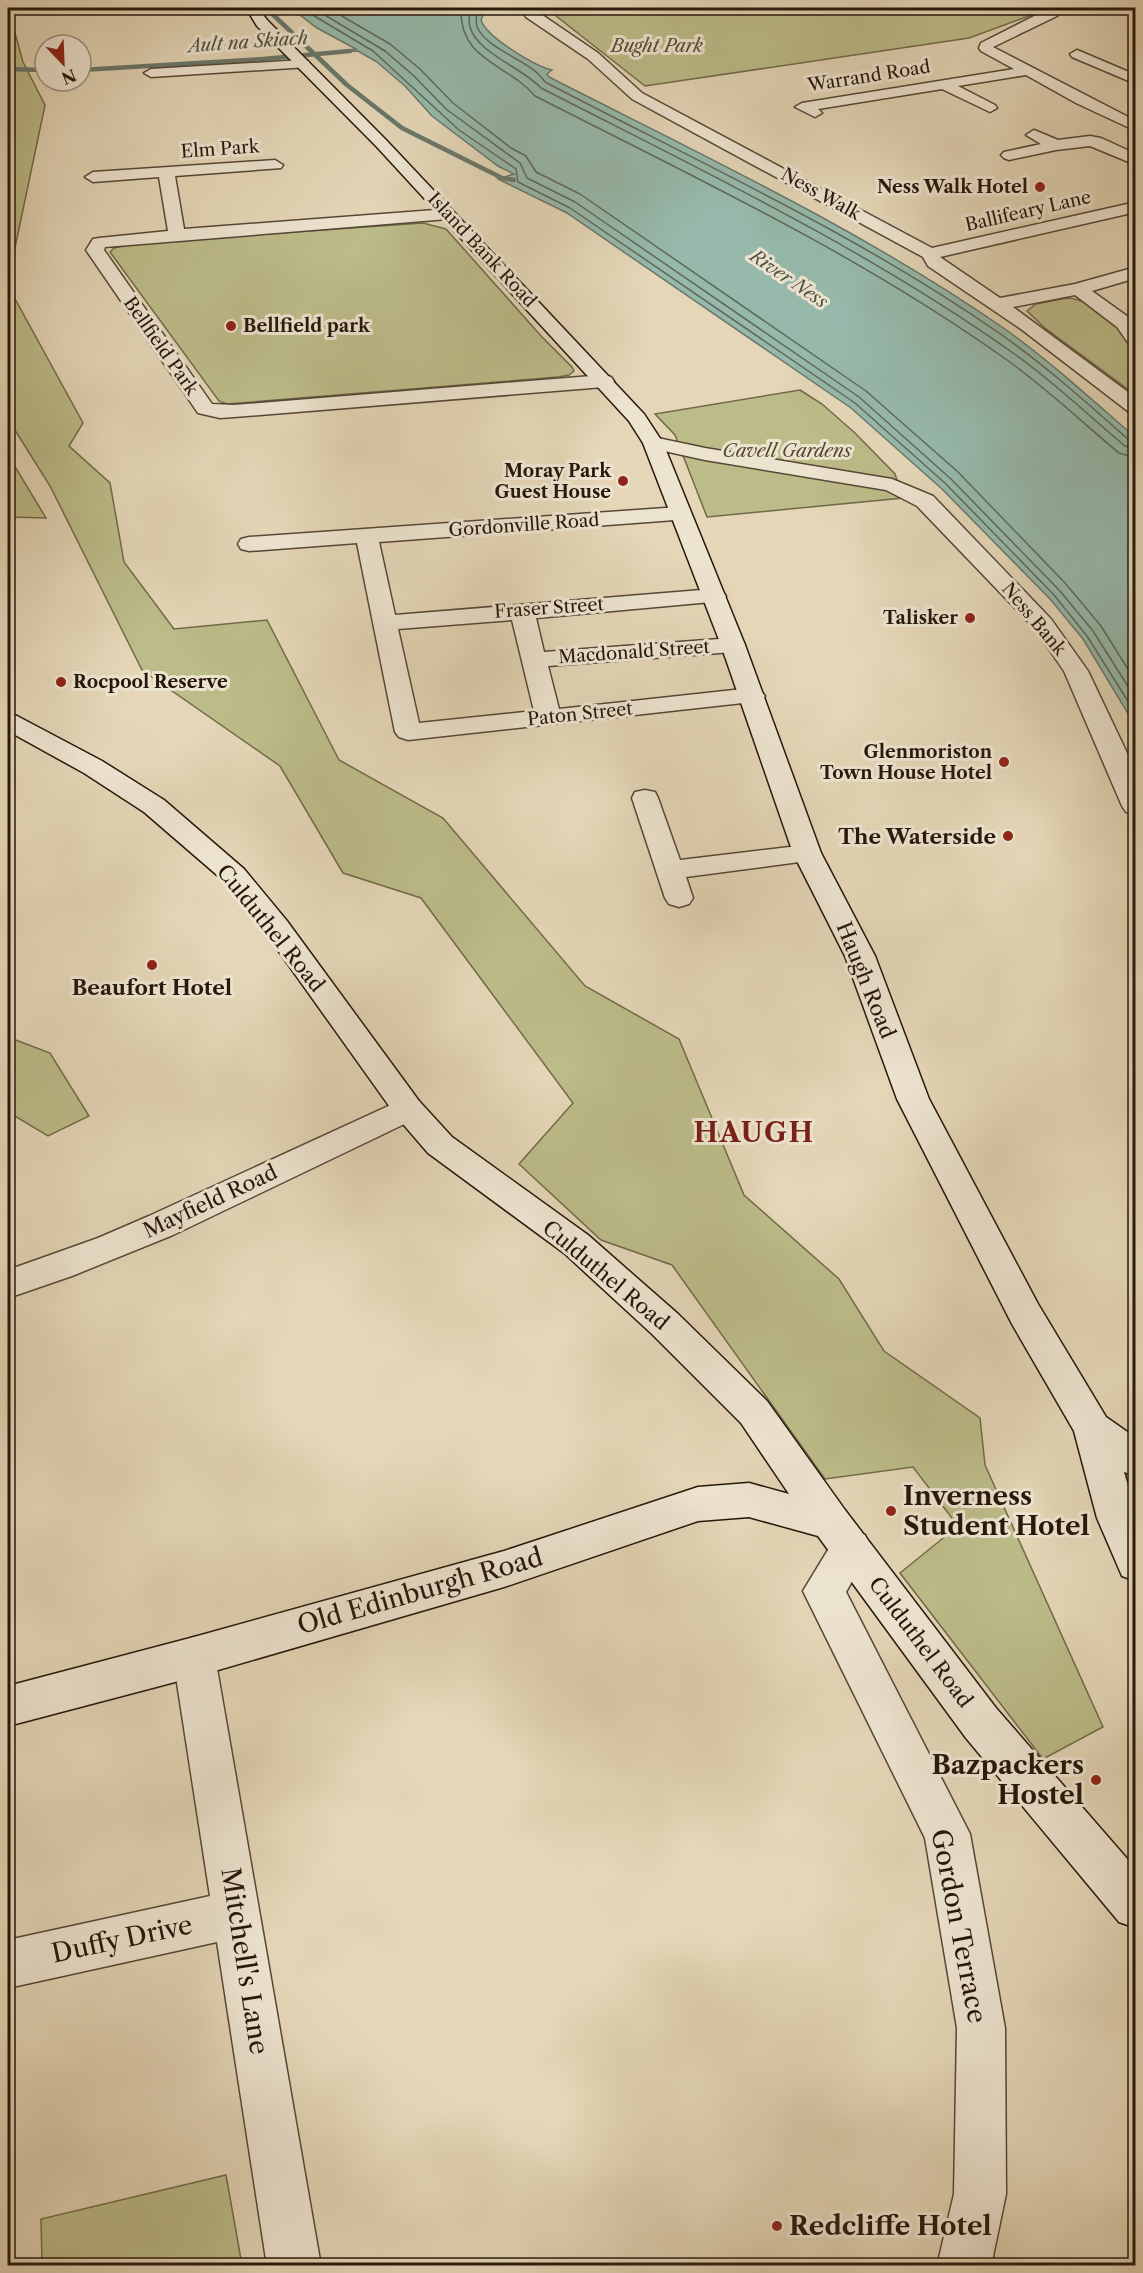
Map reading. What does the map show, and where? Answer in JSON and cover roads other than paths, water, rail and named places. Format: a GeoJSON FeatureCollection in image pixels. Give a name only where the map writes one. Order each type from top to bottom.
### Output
{"type":"FeatureCollection","features":[{"type":"Feature","properties":{"kind":"street","name":"Island Bank Road"},"geometry":{"type":"LineString","coordinates":[[252,8],[262,23],[448,214],[638,418],[653,443],[680,514]]}},
{"type":"Feature","properties":{"kind":"street","name":"Ness Walk"},"geometry":{"type":"LineString","coordinates":[[526,8],[531,14],[592,56],[637,96],[930,254],[934,262],[1080,363],[1136,408]]}},
{"type":"Feature","properties":{"kind":"street"},"geometry":{"type":"LineString","coordinates":[[1055,10],[986,45],[990,50],[1027,71],[1136,127]]}},
{"type":"Feature","properties":{"kind":"street"},"geometry":{"type":"LineString","coordinates":[[1077,54],[1136,80]]}},
{"type":"Feature","properties":{"kind":"street"},"geometry":{"type":"LineString","coordinates":[[151,73],[298,59]]}},
{"type":"Feature","properties":{"kind":"street"},"geometry":{"type":"LineString","coordinates":[[1098,63],[1118,60]]}},
{"type":"Feature","properties":{"kind":"street","name":"Warrand Road"},"geometry":{"type":"LineString","coordinates":[[803,107],[1027,71]]}},
{"type":"Feature","properties":{"kind":"street","name":"Warrand Road"},"geometry":{"type":"LineString","coordinates":[[943,84],[990,108]]}},
{"type":"Feature","properties":{"kind":"street"},"geometry":{"type":"LineString","coordinates":[[1081,100],[1103,97]]}},
{"type":"Feature","properties":{"kind":"street"},"geometry":{"type":"LineString","coordinates":[[1034,135],[1056,145]]}},
{"type":"Feature","properties":{"kind":"street"},"geometry":{"type":"LineString","coordinates":[[1010,155],[1056,145],[1090,141],[1101,143],[1136,160]]}},
{"type":"Feature","properties":{"kind":"street","name":"Elm Park"},"geometry":{"type":"LineString","coordinates":[[94,194],[92,175],[276,167]]}},
{"type":"Feature","properties":{"kind":"street","name":"Elm Park"},"geometry":{"type":"LineString","coordinates":[[166,172],[177,235]]}},
{"type":"Feature","properties":{"kind":"street","name":"Ballifeary Lane"},"geometry":{"type":"LineString","coordinates":[[930,254],[1136,207]]}},
{"type":"Feature","properties":{"kind":"street","name":"Bellfield Park"},"geometry":{"type":"LineString","coordinates":[[448,214],[112,240],[99,243],[95,250],[205,409],[220,412],[604,381]]}},
{"type":"Feature","properties":{"kind":"street"},"geometry":{"type":"LineString","coordinates":[[997,304],[1078,289],[1136,272]]}},
{"type":"Feature","properties":{"kind":"street"},"geometry":{"type":"LineString","coordinates":[[1078,289],[1124,323],[1136,340]]}},
{"type":"Feature","properties":{"kind":"street","name":"Ness Bank"},"geometry":{"type":"LineString","coordinates":[[653,443],[705,454],[866,480],[910,492],[925,501],[1043,624],[1076,671],[1136,806]]}},
{"type":"Feature","properties":{"kind":"street","name":"Gordonville Road"},"geometry":{"type":"LineString","coordinates":[[249,544],[680,514]]}},
{"type":"Feature","properties":{"kind":"street","name":"Haugh Road"},"geometry":{"type":"LineString","coordinates":[[680,514],[733,645],[807,853],[860,956],[914,1099],[1025,1314],[1092,1428]]}},
{"type":"Feature","properties":{"kind":"street"},"geometry":{"type":"LineString","coordinates":[[367,536],[384,622]]}},
{"type":"Feature","properties":{"kind":"street","name":"Fraser Street"},"geometry":{"type":"LineString","coordinates":[[384,622],[714,596]]}},
{"type":"Feature","properties":{"kind":"street"},"geometry":{"type":"LineString","coordinates":[[522,610],[548,717]]}},
{"type":"Feature","properties":{"kind":"street","name":"Paton Street"},"geometry":{"type":"LineString","coordinates":[[384,622],[408,732],[752,696]]}},
{"type":"Feature","properties":{"kind":"street","name":"Macdonald Street"},"geometry":{"type":"LineString","coordinates":[[535,660],[733,645]]}},
{"type":"Feature","properties":{"kind":"street","name":"Culduthel Road"},"geometry":{"type":"LineString","coordinates":[[8,721],[93,767],[154,806],[234,875],[277,928],[408,1109],[440,1145],[576,1244],[665,1324],[754,1412],[841,1535],[981,1723],[1136,1905]]}},
{"type":"Feature","properties":{"kind":"street"},"geometry":{"type":"LineString","coordinates":[[645,798],[679,898]]}},
{"type":"Feature","properties":{"kind":"street"},"geometry":{"type":"LineString","coordinates":[[670,870],[807,853]]}},
{"type":"Feature","properties":{"kind":"street","name":"Mayfield Road"},"geometry":{"type":"LineString","coordinates":[[8,1284],[49,1271],[191,1213],[332,1143],[408,1109]]}},
{"type":"Feature","properties":{"kind":"street"},"geometry":{"type":"LineString","coordinates":[[1092,1428],[1136,1460]]}},
{"type":"Feature","properties":{"kind":"street"},"geometry":{"type":"LineString","coordinates":[[1092,1428],[1117,1518],[1136,1563]]}},
{"type":"Feature","properties":{"kind":"street","name":"Old Edinburgh Road"},"geometry":{"type":"LineString","coordinates":[[8,1706],[194,1657],[504,1569],[698,1504],[749,1500],[841,1535]]}},
{"type":"Feature","properties":{"kind":"street","name":"Gordon Terrace"},"geometry":{"type":"LineString","coordinates":[[841,1535],[824,1591],[947,1834],[981,2028],[980,2194],[964,2265]]}},
{"type":"Feature","properties":{"kind":"street","name":"Mitchell's Lane"},"geometry":{"type":"LineString","coordinates":[[194,1657],[294,2265]]}},
{"type":"Feature","properties":{"kind":"street","name":"Duffy Drive"},"geometry":{"type":"LineString","coordinates":[[8,1964],[237,1914]]}},
{"type":"Feature","properties":{"kind":"water","name":"River Ness"},"geometry":{"type":"Polygon","coordinates":[[[291,8],[483,8],[484,13],[481,20],[485,27],[501,42],[523,57],[552,70],[547,74],[549,77],[837,225],[948,291],[1002,327],[1070,380],[1135,437],[1135,729],[1129,715],[1083,639],[1050,599],[942,489],[851,408],[567,213],[498,179],[514,174],[498,166],[432,116],[405,86],[377,62],[358,51],[335,52],[356,49],[317,28],[291,8]]]}},
{"type":"Feature","properties":{"kind":"waterway"},"geometry":{"type":"LineString","coordinates":[[266,8],[315,54]]}},
{"type":"Feature","properties":{"kind":"waterway","name":"Ault na Skiach"},"geometry":{"type":"LineString","coordinates":[[315,54],[350,51]]}},
{"type":"Feature","properties":{"kind":"waterway","name":"Ault na Skiach"},"geometry":{"type":"LineString","coordinates":[[93,69],[315,54]]}},
{"type":"Feature","properties":{"kind":"waterway"},"geometry":{"type":"LineString","coordinates":[[315,54],[347,85],[402,128],[502,178],[514,180]]}},
{"type":"Feature","properties":{"kind":"waterway","name":"Ault na Skiach"},"geometry":{"type":"LineString","coordinates":[[8,69],[33,70]]}},
{"type":"Feature","properties":{"kind":"place","name":"Ness Walk Hotel"},"geometry":{"type":"Point","coordinates":[1040,187]}},
{"type":"Feature","properties":{"kind":"place","name":"Bellfield park"},"geometry":{"type":"Point","coordinates":[231,326]}},
{"type":"Feature","properties":{"kind":"place","name":"Moray Park Guest House"},"geometry":{"type":"Point","coordinates":[623,481]}},
{"type":"Feature","properties":{"kind":"place","name":"Talisker"},"geometry":{"type":"Point","coordinates":[970,618]}},
{"type":"Feature","properties":{"kind":"place","name":"Rocpool Reserve"},"geometry":{"type":"Point","coordinates":[61,682]}},
{"type":"Feature","properties":{"kind":"place","name":"Glenmoriston Town House Hotel"},"geometry":{"type":"Point","coordinates":[1004,762]}},
{"type":"Feature","properties":{"kind":"place","name":"The Waterside"},"geometry":{"type":"Point","coordinates":[1008,836]}},
{"type":"Feature","properties":{"kind":"place","name":"Beaufort Hotel"},"geometry":{"type":"Point","coordinates":[152,965]}},
{"type":"Feature","properties":{"kind":"place","name":"Inverness Student Hotel"},"geometry":{"type":"Point","coordinates":[891,1511]}},
{"type":"Feature","properties":{"kind":"place","name":"Bazpackers Hostel"},"geometry":{"type":"Point","coordinates":[1096,1780]}},
{"type":"Feature","properties":{"kind":"place","name":"Redcliffe Hotel"},"geometry":{"type":"Point","coordinates":[777,2226]}},
{"type":"Feature","properties":{"kind":"district","name":"HAUGH"},"geometry":{"type":"Point","coordinates":[754,1132]}},
{"type":"Feature","properties":{"kind":"park label","name":"Bught Park"},"geometry":{"type":"Point","coordinates":[657,46]}},
{"type":"Feature","properties":{"kind":"park label","name":"Cavell Gardens"},"geometry":{"type":"Point","coordinates":[787,451]}}]}
